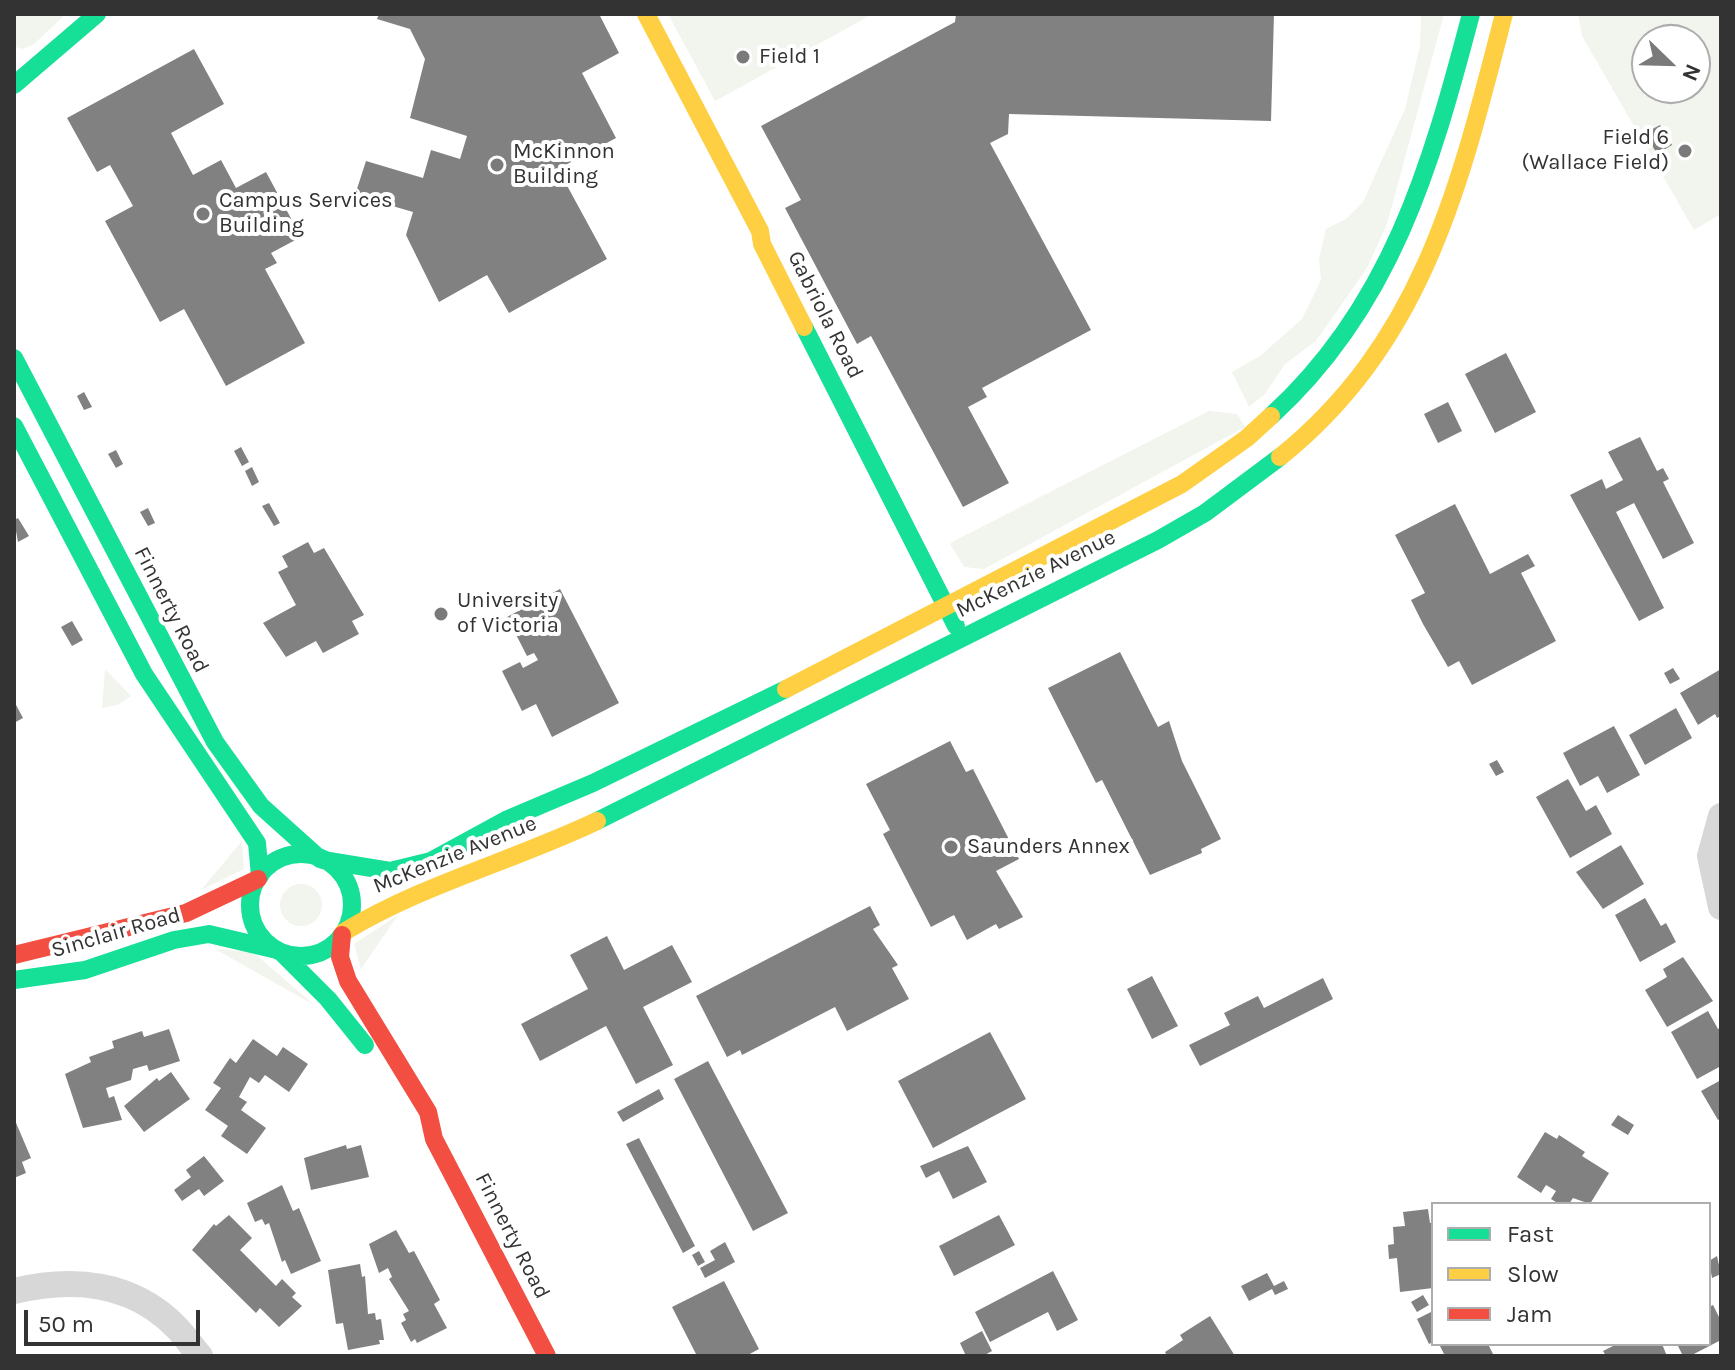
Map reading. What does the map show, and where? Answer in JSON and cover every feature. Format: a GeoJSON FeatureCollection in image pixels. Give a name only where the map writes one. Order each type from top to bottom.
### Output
{"type":"FeatureCollection","features":[{"type":"Feature","properties":{"kind":"main road"},"geometry":{"type":"LineString","coordinates":[[14,85],[97,14]]}},
{"type":"Feature","properties":{"kind":"main road","name":"Gabriola Road"},"geometry":{"type":"LineString","coordinates":[[646,14],[760,231],[762,244],[962,637]]}},
{"type":"Feature","properties":{"kind":"main road","name":"McKenzie Avenue"},"geometry":{"type":"LineString","coordinates":[[322,859],[390,871],[431,861],[508,819],[593,783],[778,693],[1214,465],[1269,422],[1317,373],[1374,293],[1402,238],[1426,180],[1471,14]]}},
{"type":"Feature","properties":{"kind":"main road","name":"McKenzie Avenue"},"geometry":{"type":"LineString","coordinates":[[343,933],[397,900],[568,835],[1145,546],[1221,504],[1294,450],[1351,389],[1408,304],[1438,242],[1466,158],[1504,14]]}},
{"type":"Feature","properties":{"kind":"main road","name":"Finnerty Road"},"geometry":{"type":"LineString","coordinates":[[14,358],[184,687],[224,755],[265,812],[322,859]]}},
{"type":"Feature","properties":{"kind":"main road"},"geometry":{"type":"LineString","coordinates":[[14,426],[144,674],[257,843],[261,858],[259,877],[251,898],[252,919],[261,937],[279,951],[301,956],[314,954],[343,933],[351,912],[349,891],[340,873],[322,859],[287,856],[259,877]]}},
{"type":"Feature","properties":{"kind":"main road","name":"Sinclair Road"},"geometry":{"type":"LineString","coordinates":[[14,955],[186,913],[259,877]]}},
{"type":"Feature","properties":{"kind":"main road","name":"Finnerty Road"},"geometry":{"type":"LineString","coordinates":[[343,933],[340,957],[348,981],[428,1112],[434,1139],[547,1356]]}},
{"type":"Feature","properties":{"kind":"main road","name":"Sinclair Road"},"geometry":{"type":"LineString","coordinates":[[14,980],[85,970],[174,940],[209,934],[279,951]]}},
{"type":"Feature","properties":{"kind":"main road","name":"Finnerty Road"},"geometry":{"type":"LineString","coordinates":[[279,951],[328,999],[372,1055],[415,1120],[434,1139]]}},
{"type":"Feature","properties":{"kind":"street"},"geometry":{"type":"LineString","coordinates":[[1721,816],[1710,856],[1721,907]]}},
{"type":"Feature","properties":{"kind":"street"},"geometry":{"type":"LineString","coordinates":[[14,1291],[69,1282],[100,1284],[144,1303],[175,1326],[199,1355]]}},
{"type":"Feature","properties":{"kind":"shaded area"},"geometry":{"type":"Polygon","coordinates":[[[14,14],[66,14],[33,45],[21,49],[14,46],[14,14]]]}},
{"type":"Feature","properties":{"kind":"shaded area","name":"Field 1"},"geometry":{"type":"Polygon","coordinates":[[[668,14],[873,14],[715,101],[668,14]]]}},
{"type":"Feature","properties":{"kind":"shaded area"},"geometry":{"type":"Polygon","coordinates":[[[1421,14],[1444,14],[1387,224],[1367,268],[1316,341],[1285,364],[1265,394],[1249,407],[1232,372],[1260,356],[1302,319],[1321,280],[1319,259],[1326,229],[1346,219],[1363,202],[1405,109],[1420,46],[1421,14]]]}},
{"type":"Feature","properties":{"kind":"shaded area","name":"Field 6 (Wallace Field)"},"geometry":{"type":"Polygon","coordinates":[[[1578,14],[1721,14],[1721,214],[1694,230],[1582,36],[1578,14]]]}},
{"type":"Feature","properties":{"kind":"shaded area"},"geometry":{"type":"Polygon","coordinates":[[[1209,411],[1237,414],[1245,427],[984,569],[964,567],[950,544],[952,542],[1209,411]]]}},
{"type":"Feature","properties":{"kind":"shaded area"},"geometry":{"type":"Polygon","coordinates":[[[105,669],[131,696],[118,705],[102,708],[105,669]]]}},
{"type":"Feature","properties":{"kind":"shaded area"},"geometry":{"type":"Polygon","coordinates":[[[242,841],[244,869],[201,890],[242,841]]]}},
{"type":"Feature","properties":{"kind":"shaded area"},"geometry":{"type":"Polygon","coordinates":[[[301,884],[316,890],[322,905],[316,920],[301,926],[286,920],[280,905],[286,890],[301,884]]]}},
{"type":"Feature","properties":{"kind":"shaded area"},"geometry":{"type":"Polygon","coordinates":[[[398,915],[361,969],[354,944],[398,915]]]}},
{"type":"Feature","properties":{"kind":"shaded area"},"geometry":{"type":"Polygon","coordinates":[[[215,949],[253,952],[314,1005],[215,949]]]}},
{"type":"Feature","properties":{"kind":"building","name":"McKinnon Building"},"geometry":{"type":"Polygon","coordinates":[[[379,14],[599,14],[619,53],[582,73],[616,138],[558,169],[607,259],[509,313],[487,275],[439,302],[406,235],[413,212],[355,195],[366,161],[423,178],[431,150],[460,159],[467,136],[410,118],[425,59],[410,29],[377,19],[379,14]]]}},
{"type":"Feature","properties":{"kind":"building"},"geometry":{"type":"Polygon","coordinates":[[[956,14],[1274,14],[1271,121],[1009,114],[1008,134],[990,143],[1091,330],[982,388],[987,397],[968,407],[1009,483],[963,507],[871,336],[857,344],[785,208],[801,200],[761,126],[955,22],[956,14]]]}},
{"type":"Feature","properties":{"kind":"building","name":"Campus Services Building"},"geometry":{"type":"Polygon","coordinates":[[[194,49],[224,104],[171,133],[193,175],[221,160],[236,188],[266,172],[301,237],[271,253],[277,263],[265,269],[305,343],[226,386],[184,309],[160,322],[105,221],[133,206],[110,165],[97,172],[67,118],[194,49]]]}},
{"type":"Feature","properties":{"kind":"building"},"geometry":{"type":"Polygon","coordinates":[[[1660,125],[1672,145],[1657,154],[1645,133],[1660,125]]]}},
{"type":"Feature","properties":{"kind":"building"},"geometry":{"type":"Polygon","coordinates":[[[1506,353],[1536,412],[1495,433],[1465,374],[1506,353]]]}},
{"type":"Feature","properties":{"kind":"building"},"geometry":{"type":"Polygon","coordinates":[[[84,392],[92,407],[84,410],[77,396],[84,392]]]}},
{"type":"Feature","properties":{"kind":"building"},"geometry":{"type":"Polygon","coordinates":[[[1448,402],[1462,431],[1438,443],[1424,414],[1448,402]]]}},
{"type":"Feature","properties":{"kind":"building"},"geometry":{"type":"Polygon","coordinates":[[[1640,437],[1657,471],[1663,468],[1669,479],[1663,482],[1694,543],[1663,559],[1634,503],[1616,512],[1664,608],[1639,621],[1570,495],[1602,479],[1606,489],[1623,480],[1608,452],[1640,437]]]}},
{"type":"Feature","properties":{"kind":"building"},"geometry":{"type":"Polygon","coordinates":[[[241,447],[249,462],[242,466],[234,451],[241,447]]]}},
{"type":"Feature","properties":{"kind":"building"},"geometry":{"type":"Polygon","coordinates":[[[116,450],[123,464],[116,468],[108,454],[116,450]]]}},
{"type":"Feature","properties":{"kind":"building"},"geometry":{"type":"Polygon","coordinates":[[[252,467],[259,482],[252,486],[245,471],[252,467]]]}},
{"type":"Feature","properties":{"kind":"building"},"geometry":{"type":"Polygon","coordinates":[[[269,503],[280,523],[274,526],[262,506],[269,503]]]}},
{"type":"Feature","properties":{"kind":"building"},"geometry":{"type":"Polygon","coordinates":[[[1455,504],[1490,574],[1528,554],[1535,566],[1521,573],[1556,641],[1472,685],[1459,661],[1448,667],[1423,624],[1411,600],[1425,593],[1395,535],[1455,504]]]}},
{"type":"Feature","properties":{"kind":"building"},"geometry":{"type":"Polygon","coordinates":[[[148,508],[155,523],[148,526],[140,512],[148,508]]]}},
{"type":"Feature","properties":{"kind":"building"},"geometry":{"type":"Polygon","coordinates":[[[18,518],[29,536],[18,542],[14,520],[18,518]]]}},
{"type":"Feature","properties":{"kind":"building"},"geometry":{"type":"Polygon","coordinates":[[[308,542],[314,553],[324,548],[364,615],[352,621],[359,634],[323,653],[316,641],[286,657],[263,623],[296,605],[278,572],[288,567],[282,556],[308,542]]]}},
{"type":"Feature","properties":{"kind":"building"},"geometry":{"type":"Polygon","coordinates":[[[560,589],[619,703],[552,737],[536,704],[522,711],[502,671],[520,662],[523,668],[538,660],[534,653],[527,656],[507,617],[560,589]]]}},
{"type":"Feature","properties":{"kind":"building"},"geometry":{"type":"Polygon","coordinates":[[[72,621],[83,640],[72,646],[61,627],[72,621]]]}},
{"type":"Feature","properties":{"kind":"building"},"geometry":{"type":"Polygon","coordinates":[[[1120,652],[1158,727],[1169,721],[1182,761],[1221,839],[1201,849],[1202,853],[1150,875],[1102,780],[1096,783],[1048,688],[1120,652]]]}},
{"type":"Feature","properties":{"kind":"building"},"geometry":{"type":"Polygon","coordinates":[[[1673,668],[1680,679],[1670,684],[1664,673],[1673,668]]]}},
{"type":"Feature","properties":{"kind":"building"},"geometry":{"type":"Polygon","coordinates":[[[1721,669],[1721,716],[1717,718],[1715,714],[1698,725],[1680,693],[1721,669]]]}},
{"type":"Feature","properties":{"kind":"building"},"geometry":{"type":"Polygon","coordinates":[[[14,701],[23,718],[14,723],[14,701]]]}},
{"type":"Feature","properties":{"kind":"building"},"geometry":{"type":"Polygon","coordinates":[[[1676,708],[1692,738],[1645,765],[1629,735],[1676,708]]]}},
{"type":"Feature","properties":{"kind":"building"},"geometry":{"type":"Polygon","coordinates":[[[1614,726],[1640,775],[1607,793],[1598,776],[1580,786],[1563,753],[1614,726]]]}},
{"type":"Feature","properties":{"kind":"building","name":"Saunders Annex"},"geometry":{"type":"Polygon","coordinates":[[[950,741],[966,772],[973,769],[1019,859],[996,871],[1023,917],[999,929],[996,924],[967,940],[954,915],[931,927],[883,834],[890,830],[866,784],[950,741]]]}},
{"type":"Feature","properties":{"kind":"building"},"geometry":{"type":"Polygon","coordinates":[[[1497,760],[1504,772],[1496,776],[1489,764],[1497,760]]]}},
{"type":"Feature","properties":{"kind":"building"},"geometry":{"type":"Polygon","coordinates":[[[1568,779],[1586,811],[1596,805],[1612,834],[1570,858],[1536,797],[1568,779]]]}},
{"type":"Feature","properties":{"kind":"building"},"geometry":{"type":"Polygon","coordinates":[[[1621,845],[1644,884],[1603,909],[1576,872],[1621,845]]]}},
{"type":"Feature","properties":{"kind":"building"},"geometry":{"type":"Polygon","coordinates":[[[1645,898],[1661,926],[1666,923],[1676,942],[1640,962],[1615,915],[1645,898]]]}},
{"type":"Feature","properties":{"kind":"building"},"geometry":{"type":"Polygon","coordinates":[[[870,906],[880,925],[873,929],[898,965],[892,968],[909,999],[847,1031],[835,1007],[742,1055],[740,1050],[727,1057],[696,996],[870,906]]]}},
{"type":"Feature","properties":{"kind":"building"},"geometry":{"type":"Polygon","coordinates":[[[607,936],[624,970],[672,945],[692,982],[643,1007],[673,1065],[636,1084],[606,1026],[540,1061],[521,1024],[588,989],[570,955],[607,936]]]}},
{"type":"Feature","properties":{"kind":"building"},"geometry":{"type":"Polygon","coordinates":[[[1683,957],[1713,1001],[1667,1027],[1645,990],[1667,977],[1663,969],[1683,957]]]}},
{"type":"Feature","properties":{"kind":"building"},"geometry":{"type":"Polygon","coordinates":[[[1152,976],[1178,1026],[1152,1039],[1127,989],[1152,976]]]}},
{"type":"Feature","properties":{"kind":"building"},"geometry":{"type":"Polygon","coordinates":[[[1323,978],[1333,999],[1200,1066],[1189,1045],[1230,1025],[1224,1013],[1258,996],[1264,1008],[1323,978]]]}},
{"type":"Feature","properties":{"kind":"building"},"geometry":{"type":"Polygon","coordinates":[[[1708,1011],[1718,1029],[1721,1027],[1721,1066],[1697,1079],[1671,1032],[1708,1011]]]}},
{"type":"Feature","properties":{"kind":"building"},"geometry":{"type":"Polygon","coordinates":[[[169,1029],[180,1061],[149,1071],[147,1065],[133,1069],[131,1080],[106,1088],[109,1098],[114,1096],[122,1120],[83,1128],[65,1074],[91,1062],[89,1057],[114,1048],[112,1041],[142,1031],[144,1037],[169,1029]]]}},
{"type":"Feature","properties":{"kind":"building"},"geometry":{"type":"Polygon","coordinates":[[[990,1032],[1026,1099],[933,1148],[898,1081],[990,1032]]]}},
{"type":"Feature","properties":{"kind":"building"},"geometry":{"type":"Polygon","coordinates":[[[253,1039],[277,1056],[283,1047],[308,1064],[289,1092],[265,1075],[259,1083],[250,1077],[239,1097],[247,1102],[241,1110],[266,1128],[247,1154],[221,1136],[228,1126],[205,1110],[221,1088],[213,1083],[230,1058],[236,1063],[253,1039]]]}},
{"type":"Feature","properties":{"kind":"building"},"geometry":{"type":"Polygon","coordinates":[[[708,1061],[788,1213],[753,1231],[674,1079],[708,1061]]]}},
{"type":"Feature","properties":{"kind":"building"},"geometry":{"type":"Polygon","coordinates":[[[171,1072],[190,1099],[144,1132],[124,1106],[157,1078],[159,1081],[171,1072]]]}},
{"type":"Feature","properties":{"kind":"building"},"geometry":{"type":"Polygon","coordinates":[[[1721,1080],[1721,1118],[1718,1120],[1701,1091],[1721,1080]]]}},
{"type":"Feature","properties":{"kind":"building"},"geometry":{"type":"Polygon","coordinates":[[[659,1089],[664,1099],[623,1122],[617,1112],[659,1089]]]}},
{"type":"Feature","properties":{"kind":"building"},"geometry":{"type":"Polygon","coordinates":[[[1618,1115],[1634,1125],[1628,1135],[1611,1125],[1618,1115]]]}},
{"type":"Feature","properties":{"kind":"building"},"geometry":{"type":"Polygon","coordinates":[[[14,1118],[31,1158],[22,1162],[26,1173],[14,1178],[14,1118]]]}},
{"type":"Feature","properties":{"kind":"building"},"geometry":{"type":"Polygon","coordinates":[[[1545,1132],[1557,1139],[1559,1135],[1585,1152],[1582,1156],[1609,1173],[1591,1202],[1573,1198],[1570,1202],[1556,1202],[1551,1199],[1556,1191],[1546,1185],[1541,1193],[1517,1177],[1545,1132]]]}},
{"type":"Feature","properties":{"kind":"building"},"geometry":{"type":"Polygon","coordinates":[[[639,1138],[695,1246],[683,1253],[626,1144],[639,1138]]]}},
{"type":"Feature","properties":{"kind":"building"},"geometry":{"type":"Polygon","coordinates":[[[346,1145],[347,1149],[361,1145],[369,1177],[311,1190],[304,1158],[346,1145]]]}},
{"type":"Feature","properties":{"kind":"building"},"geometry":{"type":"Polygon","coordinates":[[[968,1146],[987,1182],[953,1199],[939,1171],[926,1178],[920,1166],[968,1146]]]}},
{"type":"Feature","properties":{"kind":"building"},"geometry":{"type":"Polygon","coordinates":[[[204,1156],[224,1181],[204,1196],[199,1189],[182,1201],[174,1190],[191,1177],[186,1170],[204,1156]]]}},
{"type":"Feature","properties":{"kind":"building"},"geometry":{"type":"Polygon","coordinates":[[[282,1185],[293,1211],[299,1208],[321,1261],[291,1274],[285,1260],[282,1262],[269,1223],[265,1225],[262,1219],[255,1222],[247,1203],[282,1185]]]}},
{"type":"Feature","properties":{"kind":"building"},"geometry":{"type":"Polygon","coordinates":[[[1428,1209],[1431,1223],[1431,1288],[1400,1292],[1397,1258],[1389,1259],[1388,1245],[1394,1244],[1393,1227],[1405,1226],[1403,1212],[1428,1209]]]}},
{"type":"Feature","properties":{"kind":"building"},"geometry":{"type":"Polygon","coordinates":[[[229,1215],[252,1238],[240,1250],[276,1286],[282,1279],[296,1293],[292,1297],[302,1306],[279,1327],[260,1308],[256,1313],[192,1250],[214,1224],[216,1226],[229,1215]]]}},
{"type":"Feature","properties":{"kind":"building"},"geometry":{"type":"Polygon","coordinates":[[[999,1215],[1015,1245],[954,1276],[939,1246],[999,1215]]]}},
{"type":"Feature","properties":{"kind":"building"},"geometry":{"type":"Polygon","coordinates":[[[396,1230],[409,1253],[414,1251],[440,1300],[434,1304],[447,1328],[417,1343],[415,1339],[411,1342],[401,1323],[406,1320],[403,1314],[409,1311],[389,1279],[392,1277],[388,1268],[379,1273],[369,1244],[396,1230]]]}},
{"type":"Feature","properties":{"kind":"building"},"geometry":{"type":"Polygon","coordinates":[[[725,1242],[735,1262],[705,1278],[700,1268],[715,1260],[710,1251],[725,1242]]]}},
{"type":"Feature","properties":{"kind":"building"},"geometry":{"type":"Polygon","coordinates":[[[699,1251],[705,1262],[698,1266],[692,1255],[699,1251]]]}},
{"type":"Feature","properties":{"kind":"building"},"geometry":{"type":"Polygon","coordinates":[[[1717,1256],[1721,1274],[1712,1278],[1711,1272],[1711,1260],[1717,1256]]]}},
{"type":"Feature","properties":{"kind":"building"},"geometry":{"type":"Polygon","coordinates":[[[360,1264],[362,1277],[365,1276],[368,1314],[375,1313],[376,1320],[381,1319],[384,1340],[379,1340],[380,1344],[348,1350],[343,1323],[336,1324],[328,1270],[360,1264]]]}},
{"type":"Feature","properties":{"kind":"building"},"geometry":{"type":"Polygon","coordinates":[[[1053,1271],[1078,1320],[1057,1331],[1048,1312],[990,1342],[975,1312],[1053,1271]]]}},
{"type":"Feature","properties":{"kind":"building"},"geometry":{"type":"Polygon","coordinates":[[[1267,1273],[1274,1286],[1284,1281],[1288,1289],[1275,1295],[1272,1289],[1249,1301],[1241,1286],[1267,1273]]]}},
{"type":"Feature","properties":{"kind":"building"},"geometry":{"type":"Polygon","coordinates":[[[724,1281],[759,1349],[746,1356],[697,1356],[672,1307],[724,1281]]]}},
{"type":"Feature","properties":{"kind":"building"},"geometry":{"type":"Polygon","coordinates":[[[1423,1295],[1429,1305],[1417,1312],[1411,1302],[1423,1295]]]}},
{"type":"Feature","properties":{"kind":"building"},"geometry":{"type":"Polygon","coordinates":[[[1711,1306],[1721,1321],[1721,1340],[1711,1345],[1711,1306]]]}},
{"type":"Feature","properties":{"kind":"building"},"geometry":{"type":"Polygon","coordinates":[[[1431,1312],[1431,1343],[1429,1344],[1417,1319],[1431,1312]]]}},
{"type":"Feature","properties":{"kind":"building"},"geometry":{"type":"Polygon","coordinates":[[[1210,1316],[1235,1356],[1167,1356],[1165,1352],[1183,1340],[1180,1335],[1210,1316]]]}},
{"type":"Feature","properties":{"kind":"building"},"geometry":{"type":"Polygon","coordinates":[[[982,1331],[992,1351],[983,1356],[966,1356],[960,1343],[982,1331]]]}},
{"type":"Feature","properties":{"kind":"building"},"geometry":{"type":"Polygon","coordinates":[[[1440,1346],[1489,1346],[1494,1356],[1445,1356],[1440,1346]]]}},
{"type":"Feature","properties":{"kind":"building"},"geometry":{"type":"Polygon","coordinates":[[[1613,1346],[1663,1346],[1667,1356],[1606,1356],[1603,1351],[1613,1346]]]}},
{"type":"Feature","properties":{"kind":"building"},"geometry":{"type":"Polygon","coordinates":[[[1678,1346],[1709,1346],[1690,1356],[1683,1356],[1678,1346]]]}},
{"type":"Feature","properties":{"kind":"traffic: fast"},"geometry":{"type":"LineString","coordinates":[[14,85],[97,14]]}},
{"type":"Feature","properties":{"kind":"traffic: fast"},"geometry":{"type":"LineString","coordinates":[[1271,416],[1312,374],[1347,329],[1401,231],[1440,126],[1471,14]]}},
{"type":"Feature","properties":{"kind":"traffic: fast"},"geometry":{"type":"LineString","coordinates":[[804,327],[956,626]]}},
{"type":"Feature","properties":{"kind":"traffic: fast"},"geometry":{"type":"LineString","coordinates":[[14,358],[215,742],[261,806],[320,859]]}},
{"type":"Feature","properties":{"kind":"traffic: fast"},"geometry":{"type":"LineString","coordinates":[[14,426],[144,674],[257,843],[260,876]]}},
{"type":"Feature","properties":{"kind":"traffic: fast"},"geometry":{"type":"LineString","coordinates":[[597,821],[1158,540],[1205,513],[1280,457]]}},
{"type":"Feature","properties":{"kind":"traffic: fast"},"geometry":{"type":"LineString","coordinates":[[323,860],[390,871],[431,861],[508,819],[593,783],[786,689]]}},
{"type":"Feature","properties":{"kind":"traffic: fast"},"geometry":{"type":"LineString","coordinates":[[301,854],[320,858],[337,869],[348,886],[352,905],[348,924],[337,941],[320,952],[301,956],[282,952],[265,941],[254,924],[250,905],[254,886],[265,869],[282,858],[301,854]]}},
{"type":"Feature","properties":{"kind":"traffic: fast"},"geometry":{"type":"LineString","coordinates":[[14,980],[85,970],[174,940],[209,934],[277,950]]}},
{"type":"Feature","properties":{"kind":"traffic: fast"},"geometry":{"type":"LineString","coordinates":[[281,952],[328,999],[365,1045]]}},
{"type":"Feature","properties":{"kind":"traffic: slow"},"geometry":{"type":"LineString","coordinates":[[646,14],[760,231],[762,244],[804,327]]}},
{"type":"Feature","properties":{"kind":"traffic: slow"},"geometry":{"type":"LineString","coordinates":[[1280,457],[1329,412],[1370,363],[1403,311],[1430,256],[1452,198],[1504,14]]}},
{"type":"Feature","properties":{"kind":"traffic: slow"},"geometry":{"type":"LineString","coordinates":[[786,689],[1182,484],[1247,438],[1271,416]]}},
{"type":"Feature","properties":{"kind":"traffic: slow"},"geometry":{"type":"LineString","coordinates":[[344,932],[405,900],[597,821]]}},
{"type":"Feature","properties":{"kind":"traffic: jam"},"geometry":{"type":"LineString","coordinates":[[14,955],[186,913],[258,879]]}},
{"type":"Feature","properties":{"kind":"traffic: jam"},"geometry":{"type":"LineString","coordinates":[[342,935],[340,957],[348,981],[428,1112],[434,1139],[547,1356]]}},
{"type":"Feature","properties":{"kind":"place","name":"Field 1"},"geometry":{"type":"Point","coordinates":[743,57]}},
{"type":"Feature","properties":{"kind":"place","name":"Field 6 (Wallace Field)"},"geometry":{"type":"Point","coordinates":[1685,151]}},
{"type":"Feature","properties":{"kind":"place","name":"McKinnon Building"},"geometry":{"type":"Point","coordinates":[497,165]}},
{"type":"Feature","properties":{"kind":"place","name":"Campus Services Building"},"geometry":{"type":"Point","coordinates":[203,214]}},
{"type":"Feature","properties":{"kind":"place","name":"University of Victoria"},"geometry":{"type":"Point","coordinates":[441,614]}},
{"type":"Feature","properties":{"kind":"place","name":"Saunders Annex"},"geometry":{"type":"Point","coordinates":[951,847]}}]}
